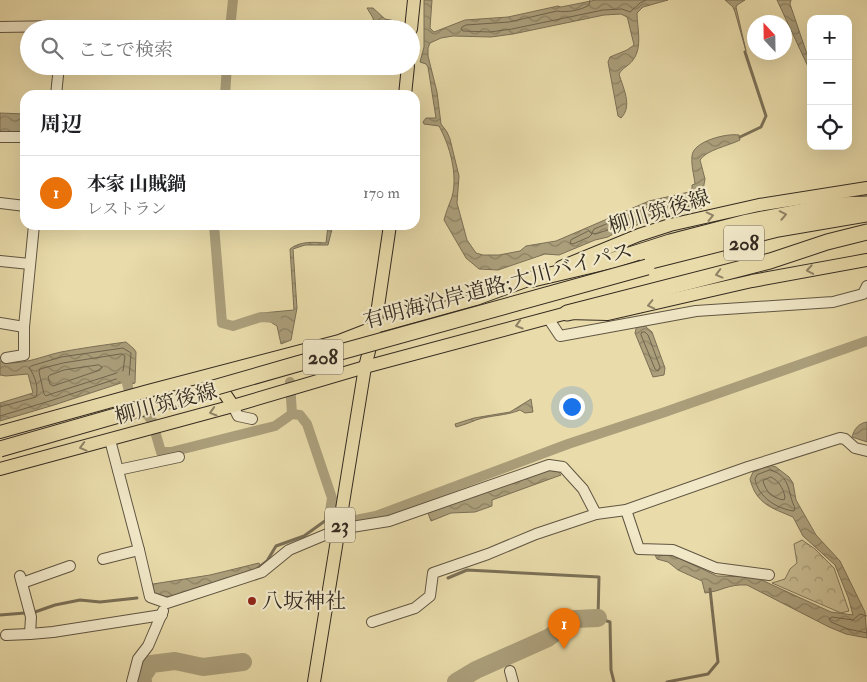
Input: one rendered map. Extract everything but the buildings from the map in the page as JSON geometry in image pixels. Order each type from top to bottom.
[{"type":"highway","points":[[533,279],[614,260],[670,242],[747,222],[838,215],[867,204]]},
{"type":"highway","name":"有明海沿岸道路;大川バイパス","points":[[0,444],[314,354],[778,229],[838,215],[867,214]]},
{"type":"highway","name":"有明海沿岸道路;大川バイパス","points":[[838,215],[867,219]]},
{"type":"highway","points":[[567,313],[770,261],[827,242],[867,232]]},
{"type":"highway","name":"有明海沿岸道路;大川バイパス","points":[[0,449],[647,264]]},
{"type":"main road","points":[[412,20],[414,0]]},
{"type":"main road","points":[[406,90],[407,75]]},
{"type":"main road","name":"柳川筑後線","points":[[0,432],[339,341],[375,327],[476,299],[533,279],[639,235],[670,225],[759,204],[867,188]]},
{"type":"main road","name":"23","points":[[314,682],[365,367],[375,327],[389,230]]},
{"type":"main road","name":"柳川筑後線","points":[[0,469],[167,425],[365,367],[567,313],[608,314],[752,281],[862,260]]},
{"type":"main road","name":"柳川筑後線","points":[[211,375],[233,406]]},
{"type":"main road","name":"柳川筑後線","points":[[99,405],[110,440]]},
{"type":"street","points":[[0,27],[20,27]]},
{"type":"street","points":[[57,90],[58,75]]},
{"type":"street","points":[[0,137],[20,137]]},
{"type":"street","points":[[0,204],[20,206]]},
{"type":"street","points":[[6,358],[24,355],[24,327],[33,230]]},
{"type":"street","points":[[0,261],[30,264]]},
{"type":"street","points":[[548,318],[560,336],[611,325],[696,311],[833,302],[863,294],[867,286]]},
{"type":"street","points":[[0,323],[24,327]]},
{"type":"street","points":[[233,406],[238,416],[252,419]]},
{"type":"street","points":[[372,622],[415,608],[430,596],[433,573],[488,554],[536,534],[596,514],[626,510],[748,467],[840,438],[845,439],[855,448],[867,450]]},
{"type":"street","points":[[110,440],[150,597],[167,603],[262,572],[289,550],[340,528],[389,521],[549,465],[563,467],[583,489],[596,514]]},
{"type":"street","points":[[118,470],[179,457]]},
{"type":"street","points":[[626,510],[639,549],[673,550],[716,568],[769,574]]},
{"type":"street","points":[[103,559],[139,550]]},
{"type":"street","points":[[30,634],[31,618],[21,579],[70,566]]},
{"type":"street","points":[[132,682],[138,659],[148,646],[167,603]]},
{"type":"street","points":[[6,634],[53,632],[162,615]]},
{"type":"street","points":[[510,671],[513,682]]},
{"type":"green space","points":[[802,540],[815,549],[834,568],[849,611],[841,613],[772,583],[785,579],[790,569],[797,563],[794,544]]},
{"type":"water","points":[[424,0],[432,0],[430,28],[434,32],[465,20],[508,17],[596,0],[668,0],[643,7],[637,13],[638,49],[630,64],[619,74],[627,102],[625,113],[621,118],[618,116],[608,62],[610,57],[634,45],[627,17],[621,14],[604,15],[513,34],[491,37],[453,36],[441,38],[430,43],[428,56],[437,92],[441,124],[450,139],[459,176],[457,203],[467,240],[476,253],[499,255],[520,251],[526,246],[556,241],[649,201],[689,192],[692,185],[695,184],[692,156],[698,146],[711,139],[727,135],[739,135],[740,140],[712,151],[700,160],[705,179],[701,201],[703,208],[662,217],[618,231],[608,237],[595,240],[559,255],[545,254],[498,270],[479,269],[466,258],[444,220],[454,188],[452,161],[447,142],[439,126],[424,124],[423,122],[426,118],[436,118],[428,67],[420,62],[424,47]]},
{"type":"water","points":[[725,0],[745,0],[736,7],[746,51],[733,7]]},
{"type":"water","points":[[777,0],[791,0],[790,4],[807,54],[807,64],[792,32],[792,15],[784,15]]},
{"type":"water","points":[[367,8],[373,8],[385,19],[390,20],[373,20]]},
{"type":"water","points":[[0,113],[20,114],[20,132],[0,132]]},
{"type":"water","points":[[328,230],[332,230],[328,245],[305,245],[293,249],[297,308],[291,340],[281,344],[277,326],[264,320],[262,313],[294,310],[290,249],[303,243],[326,243]]},
{"type":"water","points":[[645,324],[652,332],[665,368],[664,375],[653,377],[635,333],[637,325]]},
{"type":"water","points":[[126,342],[136,352],[135,383],[126,386],[124,382],[0,421],[0,403],[33,393],[28,374],[0,375],[0,361],[23,362],[61,352]]},
{"type":"water","points":[[531,399],[533,412],[525,413],[520,410],[481,418],[456,427],[455,424],[474,418],[510,412]]},
{"type":"water","points":[[867,422],[867,442],[852,437],[857,427]]},
{"type":"water","points":[[769,465],[776,467],[789,477],[793,483],[796,500],[816,535],[840,561],[865,612],[867,638],[846,634],[829,627],[747,585],[705,593],[702,581],[678,570],[668,562],[657,559],[655,555],[672,555],[717,576],[755,577],[831,612],[853,615],[835,565],[803,536],[793,517],[766,504],[756,494],[750,479],[753,472]]},
{"type":"water","points":[[547,469],[557,470],[561,475],[492,500],[492,506],[475,512],[451,513],[431,521],[428,513]]},
{"type":"water","points":[[259,563],[262,568],[174,596],[165,597],[154,593],[153,584],[210,575]]},
{"type":"waterway","points":[[231,20],[233,0]]},
{"type":"waterway","points":[[740,137],[761,127],[766,116],[745,52]]},
{"type":"waterway","points":[[225,90],[226,75]]},
{"type":"waterway","points":[[214,230],[222,323],[233,326],[261,317],[276,318]]},
{"type":"waterway","points":[[351,521],[376,516],[568,444],[867,341]]},
{"type":"waterway","points":[[121,376],[126,379],[134,411],[147,414],[152,421],[161,452],[171,452],[275,426],[292,414],[300,415],[307,424],[332,498],[329,518],[336,520]]},
{"type":"waterway","points":[[290,382],[292,414]]},
{"type":"waterway","points":[[258,568],[267,561],[276,546],[304,536],[329,518]]},
{"type":"waterway","points":[[448,578],[467,570],[599,577],[598,618],[610,622],[611,670],[614,682]]},
{"type":"waterway","points":[[667,682],[708,674],[718,662],[710,589]]},
{"type":"waterway","points":[[35,612],[55,605],[80,600],[100,602],[137,598]]},
{"type":"waterway","points":[[0,615],[25,613]]},
{"type":"waterway","points":[[456,682],[476,670],[548,638],[575,619],[598,618]]},
{"type":"waterway","points":[[143,682],[142,677],[151,664],[175,661],[203,667],[243,662]]},
{"type":"place","name":"八坂神社","points":[[252,601]]},
{"type":"place","name":"本家 山賊鍋","points":[[564,649]]}]
